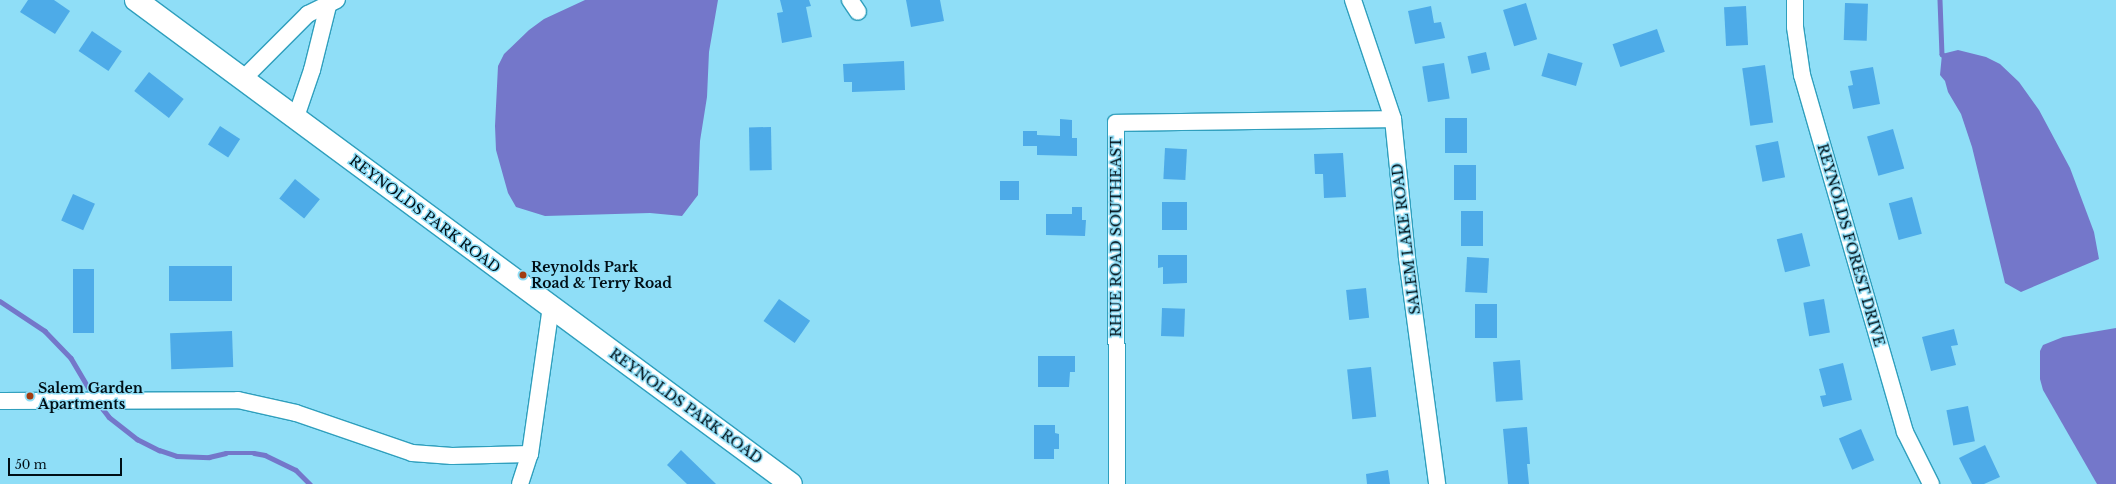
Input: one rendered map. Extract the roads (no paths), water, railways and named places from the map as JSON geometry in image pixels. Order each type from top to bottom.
[{"type":"main road","name":"REYNOLDS PARK ROAD","points":[[136,0],[792,484]]},
{"type":"street","name":"SALEM LAKE ROAD","points":[[1353,0],[1393,120],[1407,258],[1438,484]]},
{"type":"street","name":"REYNOLDS FOREST DRIVE","points":[[1795,0],[1795,27],[1802,75],[1905,432],[1931,484]]},
{"type":"street","points":[[243,79],[308,14],[333,3]]},
{"type":"street","points":[[296,117],[333,3]]},
{"type":"street","name":"RHUE ROAD SOUTHEAST","points":[[1117,484],[1116,123],[1393,120]]},
{"type":"street","points":[[520,484],[530,454],[551,307]]},
{"type":"street","points":[[0,401],[238,400],[296,413],[412,453],[452,456],[530,454]]},
{"type":"water","points":[[585,0],[718,0],[709,52],[707,97],[700,141],[698,195],[682,216],[650,213],[545,216],[516,207],[508,193],[496,150],[495,126],[498,66],[504,54],[529,30],[544,19]]},
{"type":"water","points":[[1958,50],[1986,57],[2000,64],[2019,82],[2039,110],[2070,168],[2094,232],[2099,259],[2021,292],[2005,283],[1972,147],[1961,114],[1948,92],[1945,81],[1940,75],[1942,54]]},
{"type":"water","points":[[2116,328],[2116,484],[2097,484],[2043,390],[2040,379],[2040,351],[2043,345],[2063,337]]},
{"type":"waterway","points":[[1940,0],[1942,54],[1946,58]]},
{"type":"waterway","points":[[0,301],[45,331],[71,358],[94,397]]},
{"type":"waterway","points":[[99,404],[109,417],[137,439],[159,450],[177,456],[209,457],[226,453],[254,453],[265,455],[296,470],[310,484]]},
{"type":"place","name":"Reynolds Park Road & Terry Road","points":[[523,275]]},
{"type":"place","name":"Salem Garden Apartments","points":[[30,396]]}]
